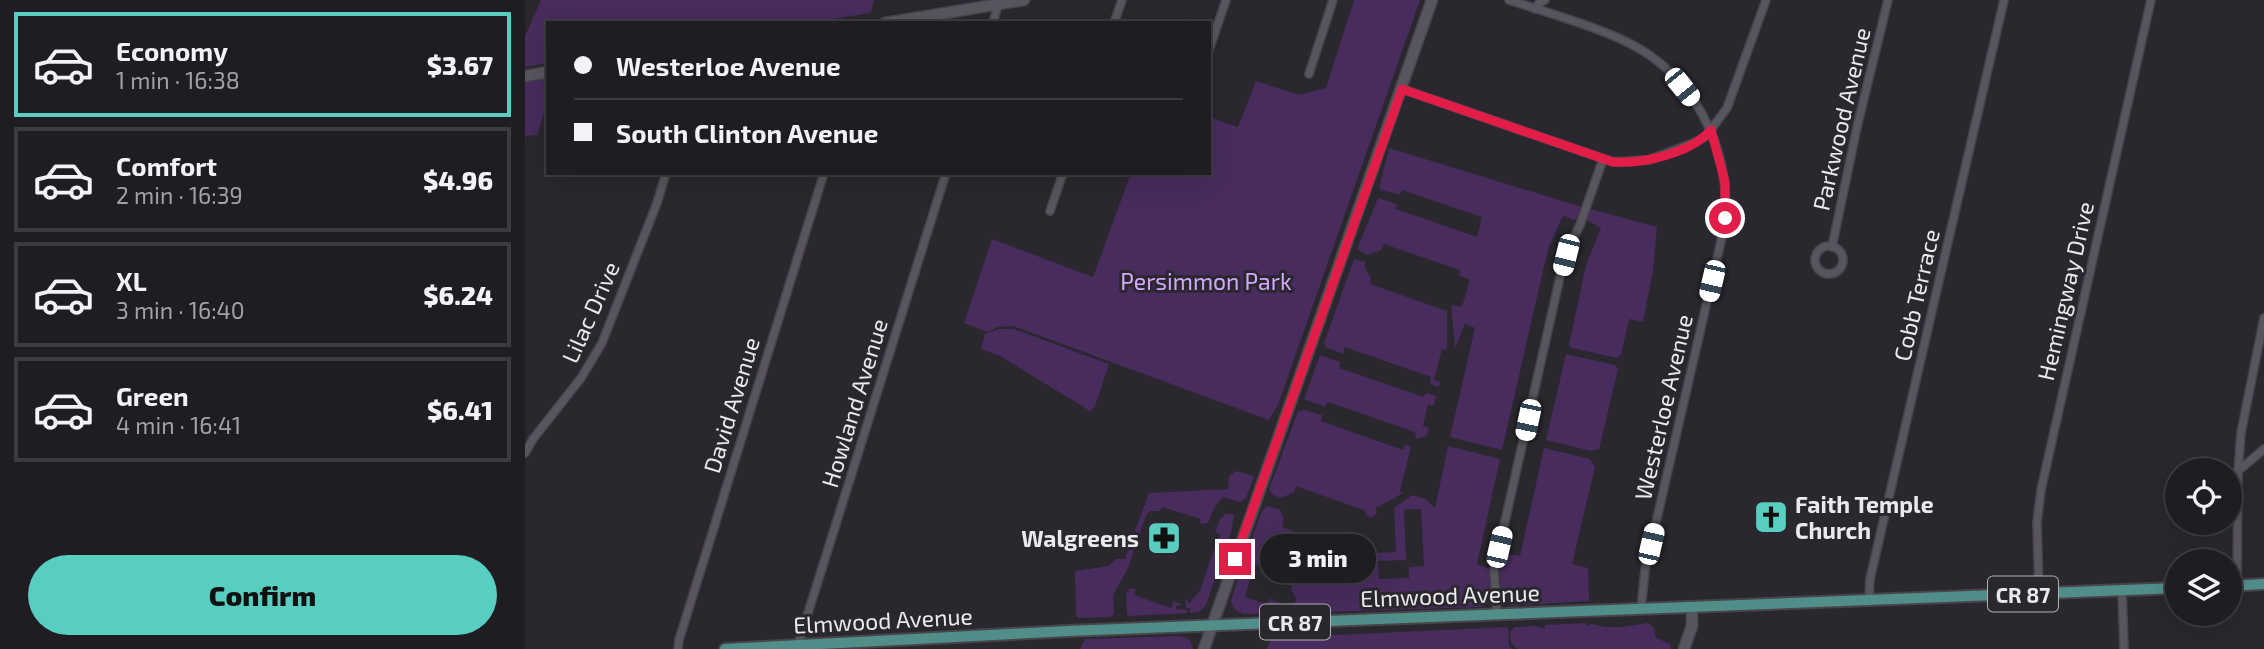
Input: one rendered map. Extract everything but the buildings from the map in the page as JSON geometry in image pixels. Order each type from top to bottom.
[{"type":"main road","points":[[2242,585],[2264,584]]},
{"type":"main road","name":"Elmwood Avenue","points":[[725,649],[798,645],[897,645],[1212,625],[2165,588]]},
{"type":"street","points":[[896,21],[1024,0]]},
{"type":"street","points":[[1115,21],[1122,0]]},
{"type":"street","points":[[1211,44],[1226,0]]},
{"type":"street","points":[[1309,74],[1333,0]]},
{"type":"street","points":[[1204,649],[1432,0]]},
{"type":"street","name":"Westerloe Avenue","points":[[1509,0],[1619,39],[1641,50],[1668,71],[1703,115],[1711,130],[1725,182],[1724,228],[1645,570],[1641,609]]},
{"type":"street","points":[[1535,9],[1545,0]]},
{"type":"street","points":[[1402,89],[1603,159],[1626,163],[1649,160],[1696,142],[1711,130],[1727,108],[1766,0]]},
{"type":"street","name":"Parkwood Avenue","points":[[1832,247],[1857,127],[1888,0]]},
{"type":"street","name":"Cobb Terrace","points":[[1869,599],[1870,579],[2004,0]]},
{"type":"street","name":"Hemingway Drive","points":[[2039,593],[2037,523],[2041,490],[2151,0]]},
{"type":"street","points":[[994,21],[999,2]]},
{"type":"street","points":[[525,76],[546,72]]},
{"type":"street","points":[[1497,614],[1494,570],[1551,317],[1566,255],[1580,225],[1603,159]]},
{"type":"street","name":"Lilac Drive","points":[[525,453],[581,378],[602,343],[665,175]]},
{"type":"street","name":"David Avenue","points":[[678,649],[823,175]]},
{"type":"street","name":"Howland Avenue","points":[[798,645],[945,175]]},
{"type":"street","points":[[1050,211],[1062,175]]},
{"type":"street","points":[[2239,458],[2244,409],[2264,318]]},
{"type":"street","points":[[2242,468],[2264,449]]},
{"type":"street","points":[[2122,590],[2124,649]]},
{"type":"street","points":[[1684,649],[1692,626],[1692,607]]},
{"type":"green space","points":[[541,0],[874,0],[871,13],[820,21],[546,21],[546,63],[525,67],[525,36]]},
{"type":"green space","name":"Persimmon Park","points":[[1354,0],[1420,0],[1278,405],[1269,420],[1013,326],[998,327],[988,332],[964,323],[992,239],[1093,277],[1130,175],[1211,175],[1211,118],[1238,127],[1256,81],[1299,95],[1326,88]]},
{"type":"green space","points":[[546,77],[546,107],[537,135],[526,136],[525,139],[525,81]]},
{"type":"green space","points":[[1389,148],[1582,207],[1578,219],[1573,220],[1563,215],[1548,249],[1502,450],[1450,437],[1475,328],[1465,324],[1455,348],[1451,305],[1462,307],[1470,279],[1459,276],[1460,270],[1384,244],[1381,250],[1368,255],[1357,249],[1378,198],[1397,204],[1396,209],[1477,237],[1482,217],[1402,190],[1400,195],[1379,188]]},
{"type":"green space","points":[[1590,209],[1657,227],[1653,271],[1643,322],[1629,319],[1621,355],[1617,358],[1572,348],[1569,345],[1586,265],[1601,228],[1587,220]]},
{"type":"green space","points":[[1354,259],[1366,262],[1364,266],[1371,278],[1370,284],[1447,311],[1447,350],[1442,349],[1434,379],[1440,382],[1439,387],[1430,384],[1431,377],[1345,347],[1343,354],[1325,347],[1324,343]]},
{"type":"green space","points":[[999,329],[1014,329],[1109,364],[1095,406],[1090,411],[1000,356],[981,349],[985,334]]},
{"type":"green space","points":[[1566,354],[1615,365],[1618,369],[1599,449],[1591,451],[1546,440]]},
{"type":"green space","points":[[1320,355],[1340,362],[1339,368],[1424,397],[1426,393],[1436,396],[1434,406],[1428,404],[1423,426],[1429,428],[1427,436],[1416,439],[1415,432],[1328,402],[1325,407],[1304,399]]},
{"type":"green space","points":[[1305,410],[1322,415],[1321,421],[1403,450],[1405,445],[1411,447],[1400,491],[1403,493],[1376,508],[1377,513],[1371,518],[1366,515],[1366,511],[1296,486],[1294,492],[1281,498],[1273,495],[1269,489],[1298,411]]},
{"type":"green space","points":[[1448,446],[1500,459],[1477,564],[1490,569],[1489,603],[1482,607],[1294,613],[1293,604],[1297,600],[1291,589],[1294,576],[1257,565],[1245,557],[1262,511],[1267,506],[1279,509],[1284,519],[1282,527],[1358,554],[1396,552],[1394,508],[1412,495],[1426,499],[1435,508]],"holes":[[[1421,509],[1424,566],[1409,567],[1409,578],[1379,579],[1378,561],[1406,560],[1404,510]]]},
{"type":"green space","points":[[1544,448],[1590,459],[1595,467],[1572,564],[1588,568],[1589,601],[1509,606],[1501,596],[1499,559],[1507,554],[1520,556]]},
{"type":"green space","points":[[1236,471],[1254,476],[1246,498],[1240,502],[1223,497],[1215,506],[1208,523],[1200,524],[1201,519],[1162,507],[1160,511],[1150,511],[1146,515],[1128,568],[1113,595],[1114,614],[1110,617],[1078,618],[1075,571],[1109,566],[1116,559],[1125,559],[1149,493],[1228,489],[1229,476]]},
{"type":"green space","points":[[1226,514],[1234,514],[1232,529],[1206,605],[1199,612],[1190,613],[1185,600],[1187,599],[1189,604],[1200,590],[1220,534],[1215,532],[1220,519]]},
{"type":"green space","points":[[1245,570],[1251,577],[1245,597],[1266,604],[1270,599],[1282,604],[1280,613],[1243,614],[1234,609],[1231,601],[1240,571]]},
{"type":"green space","points":[[1129,589],[1136,589],[1134,595],[1171,608],[1174,601],[1183,605],[1176,606],[1176,609],[1187,610],[1187,613],[1129,616],[1126,593]]},
{"type":"green space","points":[[1586,623],[1587,626],[1592,624],[1622,627],[1648,623],[1654,628],[1656,638],[1670,644],[1671,649],[1517,649],[1511,642],[1510,632],[1514,627],[1536,626],[1545,629],[1545,625]]},
{"type":"green space","points":[[1508,627],[1509,647],[1513,649],[1267,649],[1271,638]]},
{"type":"green space","points":[[1181,636],[1190,640],[1193,649],[1080,649],[1085,639]]},
{"type":"place","name":"Faith Temple Church","points":[[1771,517]]},
{"type":"place","name":"Walgreens","points":[[1164,538]]},
{"type":"route","points":[[1235,559],[1402,89],[1613,162],[1640,162],[1663,156],[1696,142],[1711,130],[1723,167],[1725,218]]}]
